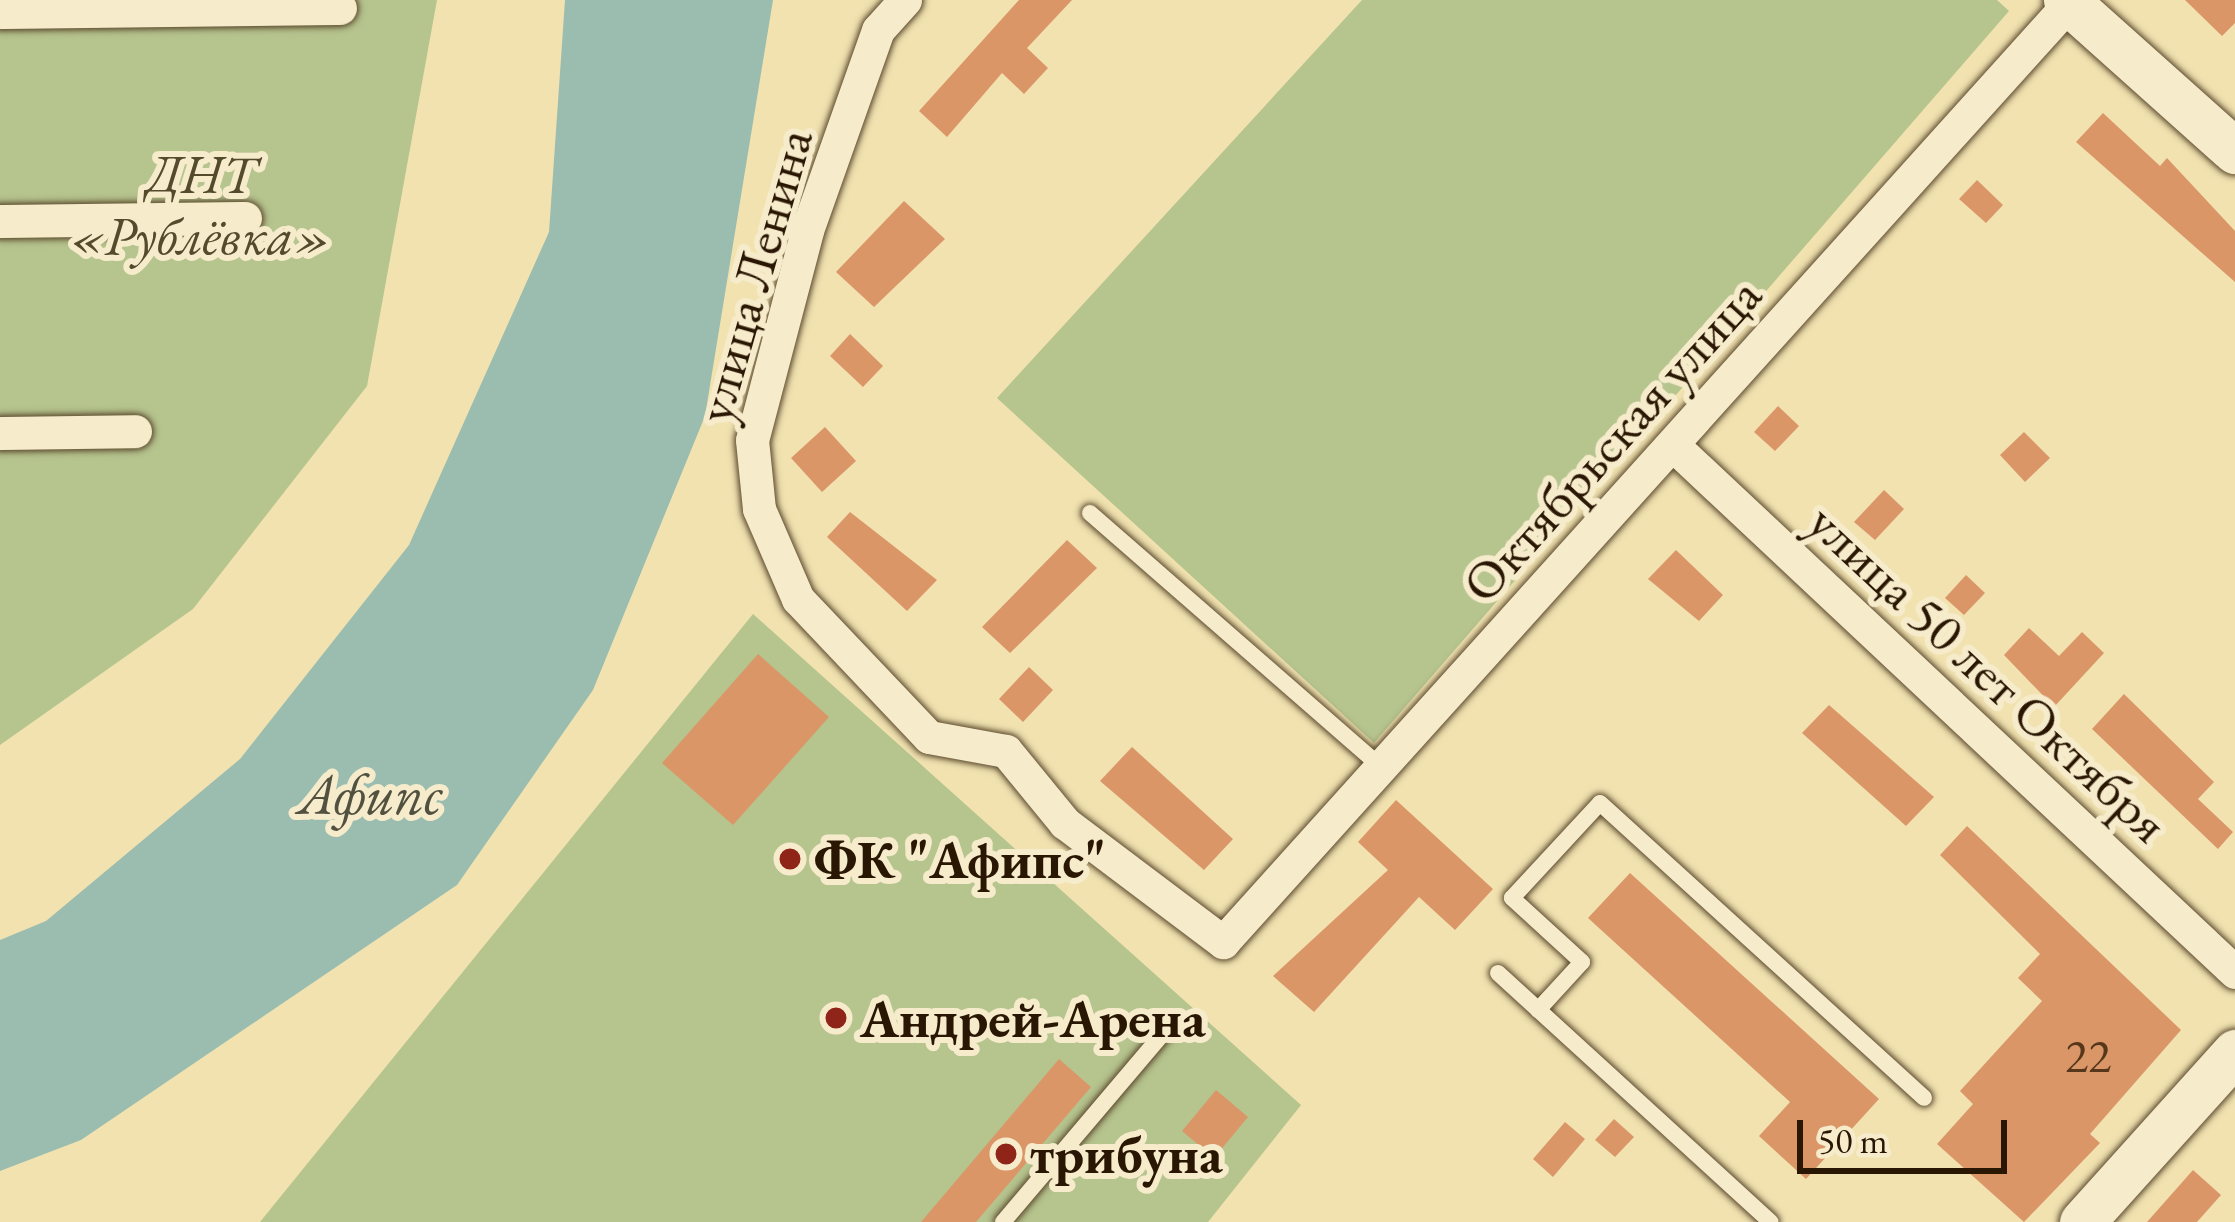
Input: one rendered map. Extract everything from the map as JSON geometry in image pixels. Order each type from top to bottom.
[{"type":"street","name":"улица Ленина","points":[[905,0],[878,30],[807,231],[752,440],[759,509],[798,599],[929,737],[1006,751],[1065,823],[1223,942]]},
{"type":"street","name":"Октябрьская улица","points":[[1223,942],[1383,770],[2069,1]]},
{"type":"street","points":[[2069,1],[2235,151]]},
{"type":"street","points":[[0,12],[340,8]]},
{"type":"street","points":[[0,221],[245,218]]},
{"type":"street","points":[[0,434],[135,431]]},
{"type":"street","name":"улица 50 лет Октября","points":[[1674,446],[2235,972]]},
{"type":"street","points":[[2081,1222],[2235,1052]]},
{"type":"lane","points":[[1090,513],[1383,770]]},
{"type":"lane","points":[[1538,1010],[1582,962],[1512,898],[1600,802],[1924,1098]]},
{"type":"lane","points":[[1498,973],[1771,1222]]},
{"type":"lane","points":[[1003,1222],[1165,1031]]},
{"type":"green space","name":"ДНТ «Рублёвка»","points":[[0,0],[437,0],[367,386],[193,609],[0,745]]},
{"type":"green space","points":[[1362,0],[1997,0],[2009,11],[1374,743],[997,398]]},
{"type":"green space","name":"ФК \"Афипс\"","points":[[753,614],[1301,1105],[1208,1222],[260,1222]]},
{"type":"water","name":"Афипс","points":[[565,0],[773,0],[705,416],[593,690],[457,885],[81,1140],[0,1171],[0,940],[46,921],[240,759],[409,545],[549,232]]},
{"type":"building","points":[[1019,0],[1072,0],[1027,48],[1048,68],[1024,94],[1002,73],[947,137],[919,111]]},
{"type":"building","points":[[2185,0],[2235,0],[2235,23],[2222,36]]},
{"type":"building","points":[[2103,113],[2160,166],[2167,158],[2235,231],[2235,282],[2076,142]]},
{"type":"building","points":[[1977,180],[2003,205],[1986,223],[1959,199]]},
{"type":"building","points":[[904,201],[945,239],[874,307],[836,272]]},
{"type":"building","points":[[850,334],[883,366],[863,387],[830,356]]},
{"type":"building","points":[[1778,406],[1799,426],[1775,451],[1754,432]]},
{"type":"building","points":[[825,427],[856,461],[822,492],[791,458]]},
{"type":"building","points":[[2024,432],[2050,458],[2025,482],[2000,455]]},
{"type":"building","points":[[1884,490],[1904,509],[1875,540],[1854,522]]},
{"type":"building","points":[[850,512],[937,580],[907,611],[827,537]]},
{"type":"building","points":[[1067,540],[1097,568],[1010,653],[982,627]]},
{"type":"building","points":[[1676,550],[1723,595],[1699,621],[1648,579]]},
{"type":"building","points":[[1966,575],[1985,593],[1964,615],[1945,598]]},
{"type":"building","points":[[2029,628],[2059,656],[2082,632],[2104,653],[2054,707],[2004,655]]},
{"type":"building","points":[[758,654],[829,717],[733,825],[662,763]]},
{"type":"building","points":[[1029,667],[1053,690],[1023,722],[999,699]]},
{"type":"building","points":[[2124,694],[2214,782],[2198,799],[2233,832],[2218,849],[2092,729]]},
{"type":"building","points":[[1829,705],[1934,797],[1906,826],[1802,733]]},
{"type":"building","points":[[1132,747],[1233,839],[1204,870],[1100,781]]},
{"type":"building","points":[[1396,800],[1493,889],[1455,930],[1419,897],[1314,1012],[1273,976],[1388,870],[1358,842]]},
{"type":"building","points":[[1967,826],[2181,1030],[2090,1134],[2100,1143],[2024,1222],[1937,1144],[1973,1104],[1960,1091],[2042,1001],[2018,978],[2040,954],[1940,855]]},
{"type":"building","points":[[1630,873],[1879,1099],[1806,1179],[1759,1136],[1790,1102],[1588,918]]},
{"type":"building","name":"трибуна","points":[[1059,1059],[1091,1087],[976,1222],[921,1222]]},
{"type":"building","points":[[1216,1090],[1248,1117],[1214,1158],[1182,1131]]},
{"type":"building","points":[[1614,1119],[1634,1137],[1615,1157],[1595,1140]]},
{"type":"building","points":[[1565,1122],[1585,1139],[1553,1177],[1533,1159]]},
{"type":"building","points":[[2193,1170],[2221,1195],[2197,1222],[2147,1222]]},
{"type":"place","name":"ФК \"Афипс\"","points":[[790,859]]},
{"type":"place","name":"Андрей-Арена","points":[[836,1018]]},
{"type":"place","name":"трибуна","points":[[1006,1154]]}]
